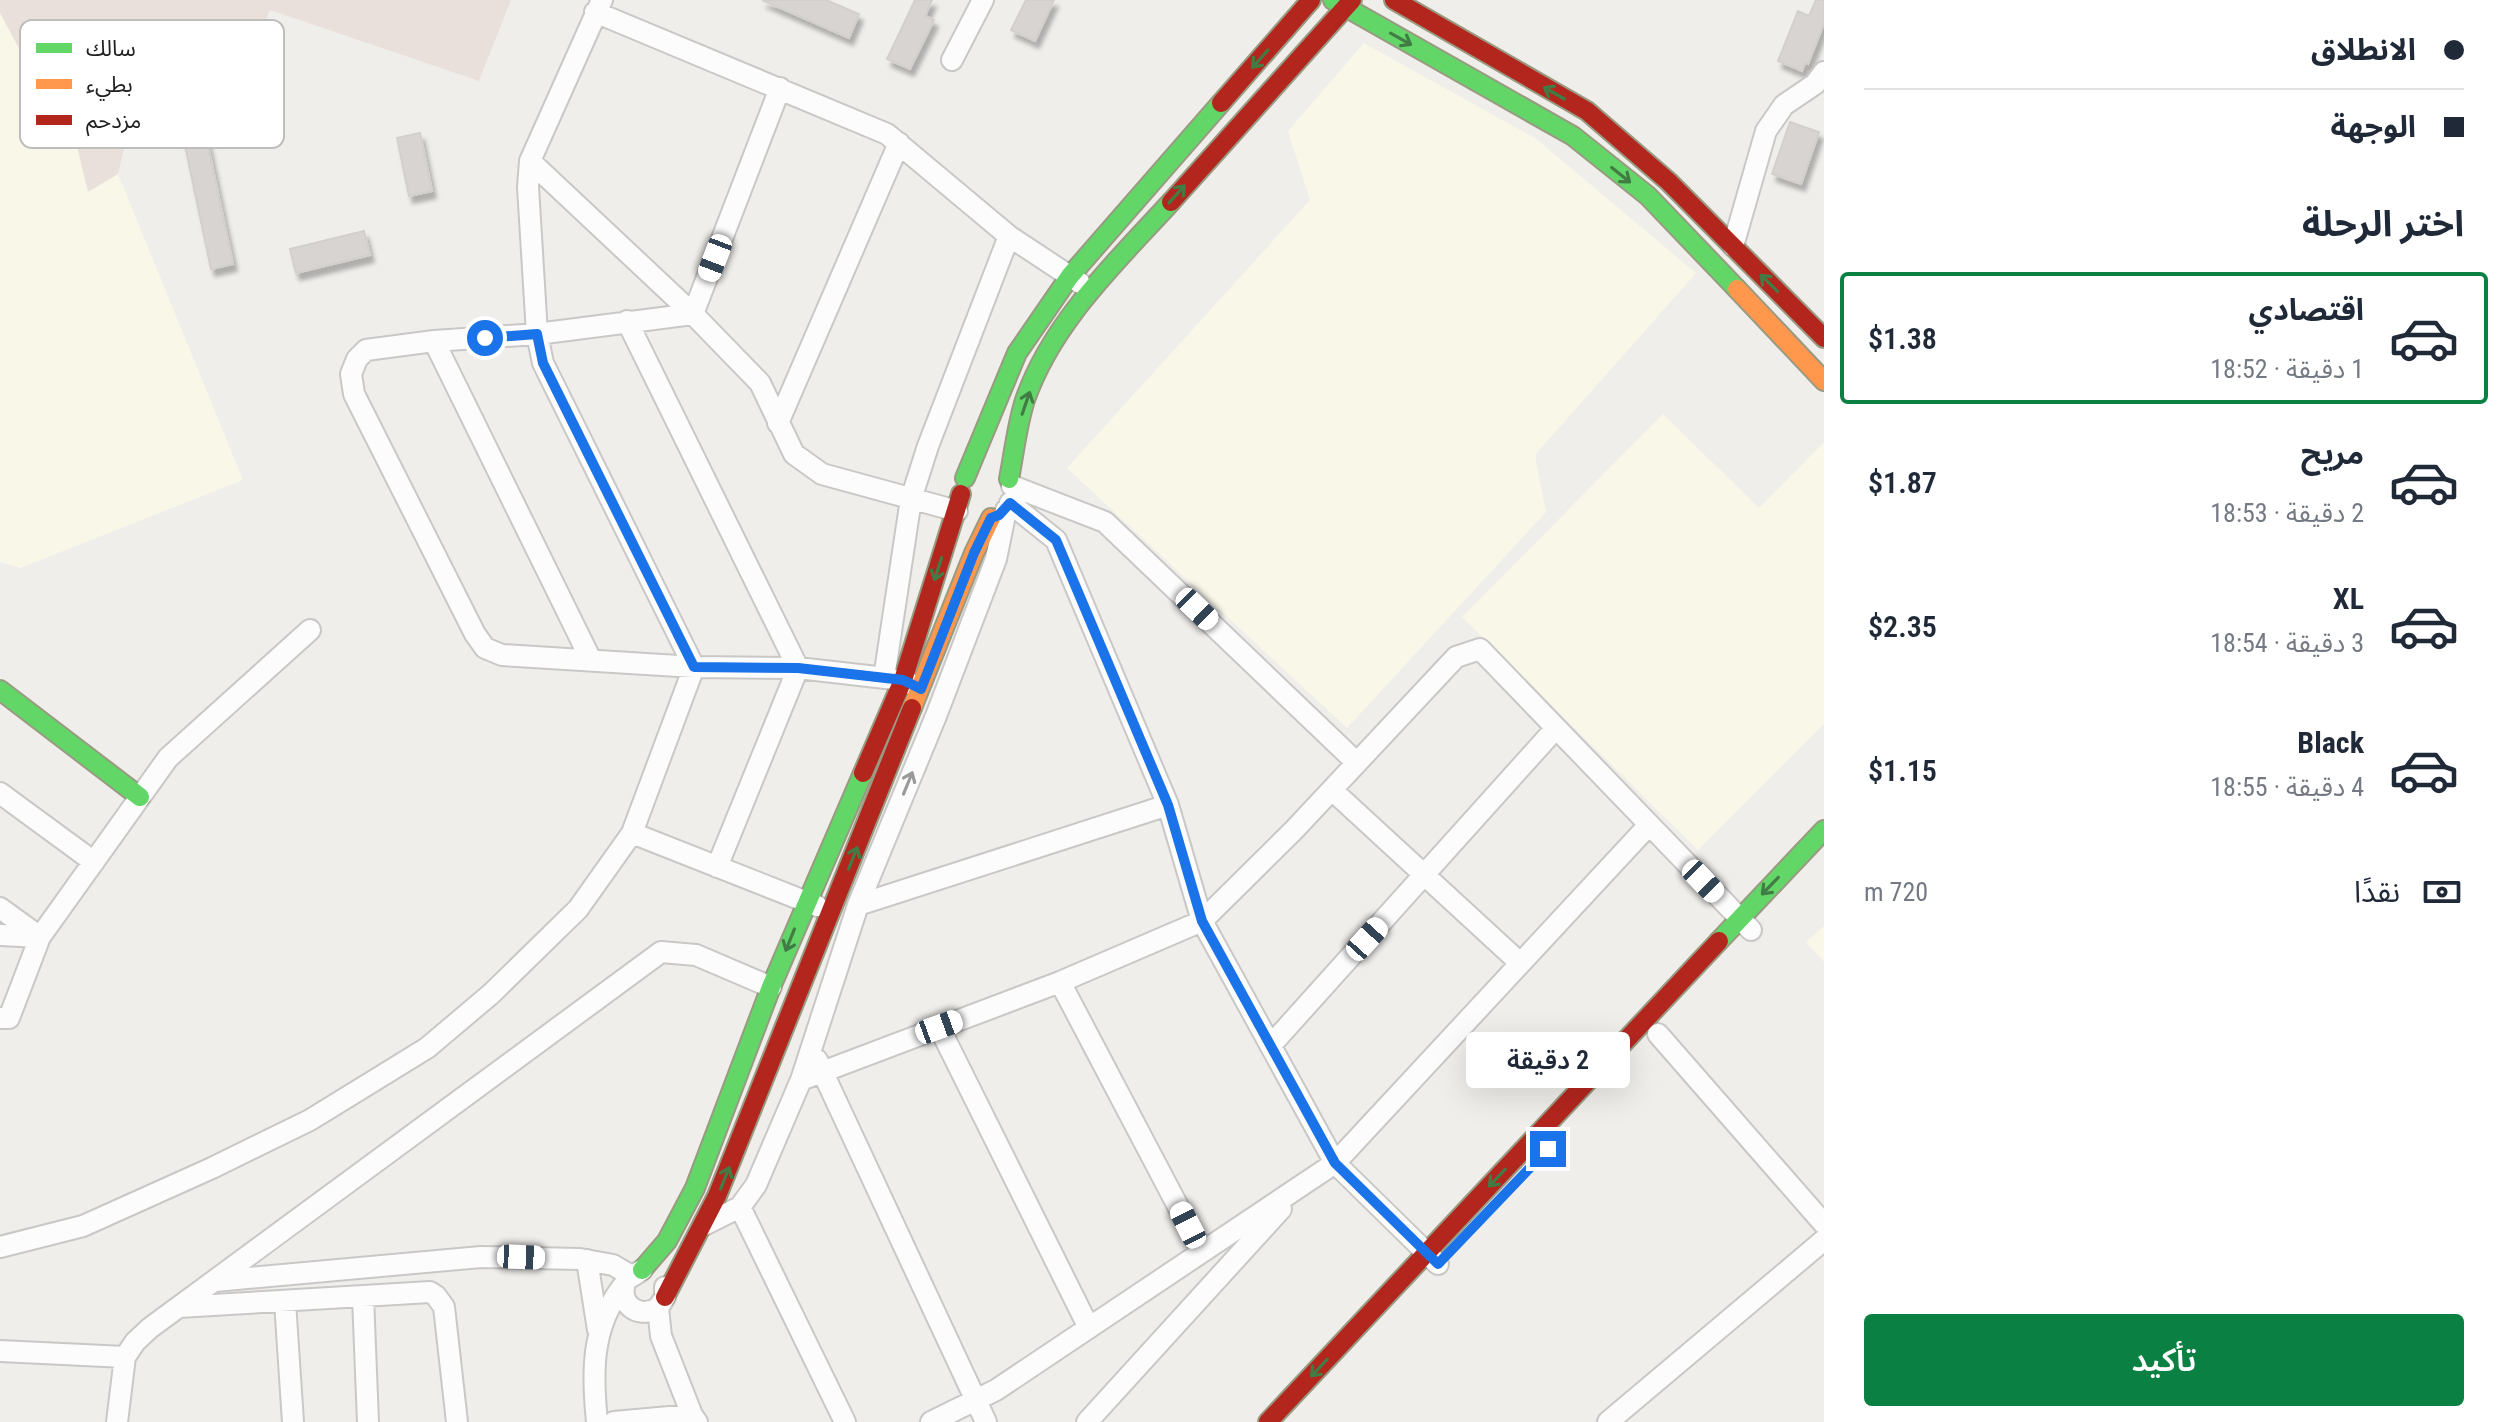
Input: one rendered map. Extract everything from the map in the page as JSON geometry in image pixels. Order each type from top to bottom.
[{"type":"street","points":[[952,60],[983,0]]},
{"type":"street","points":[[651,1308],[704,1225],[832,911],[961,495],[1017,353],[1070,276],[1311,0]]},
{"type":"street","points":[[1394,0],[1587,111],[1669,182],[1824,338]]},
{"type":"street","points":[[597,1422],[593,1365],[607,1310],[632,1277],[667,1241],[686,1208],[771,987],[902,682],[974,553],[1001,490],[1022,414],[1044,358],[1090,291],[1343,3],[1573,136],[1648,196],[1824,381]]},
{"type":"street","points":[[0,1247],[83,1226],[212,1168],[310,1120],[427,1048],[491,994],[578,909],[632,833],[694,667],[543,363],[537,334],[528,187],[530,161],[598,6],[887,134],[1009,236],[1090,291]]},
{"type":"street","points":[[1733,246],[1766,131],[1784,105],[1815,84],[1824,72]]},
{"type":"street","points":[[693,314],[780,88]]},
{"type":"street","points":[[778,423],[899,143]]},
{"type":"street","points":[[530,161],[693,314],[760,383],[794,454],[822,474],[911,499],[961,495]]},
{"type":"street","points":[[902,682],[911,499],[928,446],[1009,236]]},
{"type":"street","points":[[693,314],[537,334],[434,341],[366,350],[357,359],[351,374],[354,394],[475,634],[485,648],[502,655],[694,667],[798,668],[902,682]]},
{"type":"street","points":[[627,321],[798,668],[717,867]]},
{"type":"street","points":[[434,341],[591,660]]},
{"type":"street","points":[[961,495],[979,468],[1056,540],[1168,805],[1202,921],[1335,1163],[1432,1258]]},
{"type":"street","points":[[961,495],[967,510],[982,518],[1001,490]]},
{"type":"street","points":[[1001,490],[1105,522],[1357,763]]},
{"type":"street","points":[[704,1225],[740,1207],[756,1185],[801,1080],[858,905],[936,716],[996,559],[1001,490]]},
{"type":"street","points":[[0,1018],[9,1018],[40,937],[168,758],[310,630]]},
{"type":"street","points":[[801,1080],[1060,982],[1202,921],[1332,790],[1456,657],[1480,649],[1745,924]]},
{"type":"street","points":[[0,690],[140,797]]},
{"type":"street","points":[[1271,1045],[1556,728]]},
{"type":"street","points":[[1332,790],[1520,963]]},
{"type":"street","points":[[0,793],[94,862]]},
{"type":"street","points":[[858,905],[1168,805]]},
{"type":"street","points":[[931,1422],[996,1390],[1335,1163],[1649,825]]},
{"type":"street","points":[[1289,1422],[1432,1258],[1745,924],[1824,830]]},
{"type":"street","points":[[632,833],[832,911]]},
{"type":"street","points":[[1689,1000],[1745,924],[1824,852]]},
{"type":"street","points":[[0,908],[40,937]]},
{"type":"street","points":[[0,935],[40,937]]},
{"type":"street","points":[[117,1422],[125,1357],[150,1328],[661,952],[696,955],[771,987]]},
{"type":"street","points":[[1060,982],[1202,1252]]},
{"type":"street","points":[[939,1027],[1089,1328]]},
{"type":"street","points":[[1658,1034],[1824,1224]]},
{"type":"street","points":[[812,1045],[821,1072],[986,1422]]},
{"type":"street","points":[[1268,1422],[1592,1103]]},
{"type":"street","points":[[1087,1422],[1303,1185]]},
{"type":"street","points":[[740,1207],[845,1422]]},
{"type":"street","points":[[1608,1422],[1824,1240]]},
{"type":"street","points":[[215,1281],[481,1257],[587,1260],[613,1265],[632,1277]]},
{"type":"street","points":[[587,1260],[599,1338]]},
{"type":"street","points":[[599,1338],[651,1308],[666,1290],[661,1277],[649,1270],[632,1277],[624,1299],[633,1310],[651,1308]]},
{"type":"street","points":[[179,1307],[430,1292],[441,1301],[445,1314],[457,1422]]},
{"type":"street","points":[[363,1297],[368,1422]]},
{"type":"street","points":[[285,1302],[293,1422]]},
{"type":"street","points":[[614,1422],[695,1418],[651,1308]]},
{"type":"street","points":[[0,1351],[125,1357]]},
{"type":"shaded area","points":[[0,0],[511,0],[479,81],[270,10],[265,20],[20,20],[20,50],[0,13]]},
{"type":"shaded area","points":[[0,13],[20,50],[20,148],[77,148],[88,191],[118,174],[243,480],[20,568],[0,562]]},
{"type":"shaded area","points":[[1364,43],[1535,138],[1696,273],[1535,455],[1546,512],[1347,728],[1067,468],[1310,200],[1288,131]]},
{"type":"shaded area","points":[[77,148],[124,148],[118,174],[88,192]]},
{"type":"shaded area","points":[[1663,414],[1759,508],[1824,442],[1824,724],[1698,850],[1462,617]]},
{"type":"shaded area","points":[[1824,926],[1824,962],[1806,942]]},
{"type":"building","points":[[762,0],[826,0],[859,14],[849,38]]},
{"type":"building","points":[[915,0],[932,0],[925,16],[934,20],[910,69],[887,59]]},
{"type":"building","points":[[1026,0],[1054,0],[1035,41],[1011,30]]},
{"type":"building","points":[[1816,0],[1824,0],[1824,23],[1808,64],[1805,63],[1802,71],[1778,61],[1798,11],[1809,16]]},
{"type":"building","points":[[1790,122],[1819,132],[1801,184],[1772,174]]},
{"type":"building","points":[[420,133],[432,191],[409,196],[397,138]]},
{"type":"building","points":[[186,148],[208,148],[233,264],[211,269]]},
{"type":"building","points":[[364,231],[370,255],[296,273],[290,249]]},
{"type":"traffic: fast","points":[[1333,0],[1573,136],[1648,196],[1737,289]]},
{"type":"traffic: fast","points":[[965,478],[1017,353],[1070,276],[1221,103]]},
{"type":"traffic: fast","points":[[1009,479],[1025,400],[1052,344],[1108,270],[1171,202]]},
{"type":"traffic: fast","points":[[0,690],[140,797]]},
{"type":"traffic: fast","points":[[642,1270],[667,1241],[695,1188],[771,987],[863,773]]},
{"type":"traffic: fast","points":[[1719,941],[1824,830]]},
{"type":"traffic: slow","points":[[1737,289],[1824,381]]},
{"type":"traffic: slow","points":[[912,708],[991,518]]},
{"type":"traffic: jam","points":[[1221,103],[1311,0]]},
{"type":"traffic: jam","points":[[1171,202],[1352,0]]},
{"type":"traffic: jam","points":[[1394,0],[1587,111],[1669,182],[1824,338]]},
{"type":"traffic: jam","points":[[863,773],[903,680],[961,494]]},
{"type":"traffic: jam","points":[[665,1297],[717,1196],[912,708]]},
{"type":"traffic: jam","points":[[1268,1422],[1719,941]]},
{"type":"route","points":[[485,338],[537,334],[543,363],[694,667],[798,668],[903,680],[921,689],[974,553],[991,518],[1006,510],[1010,503],[1056,540],[1168,805],[1202,921],[1335,1163],[1438,1264],[1548,1149]]}]
